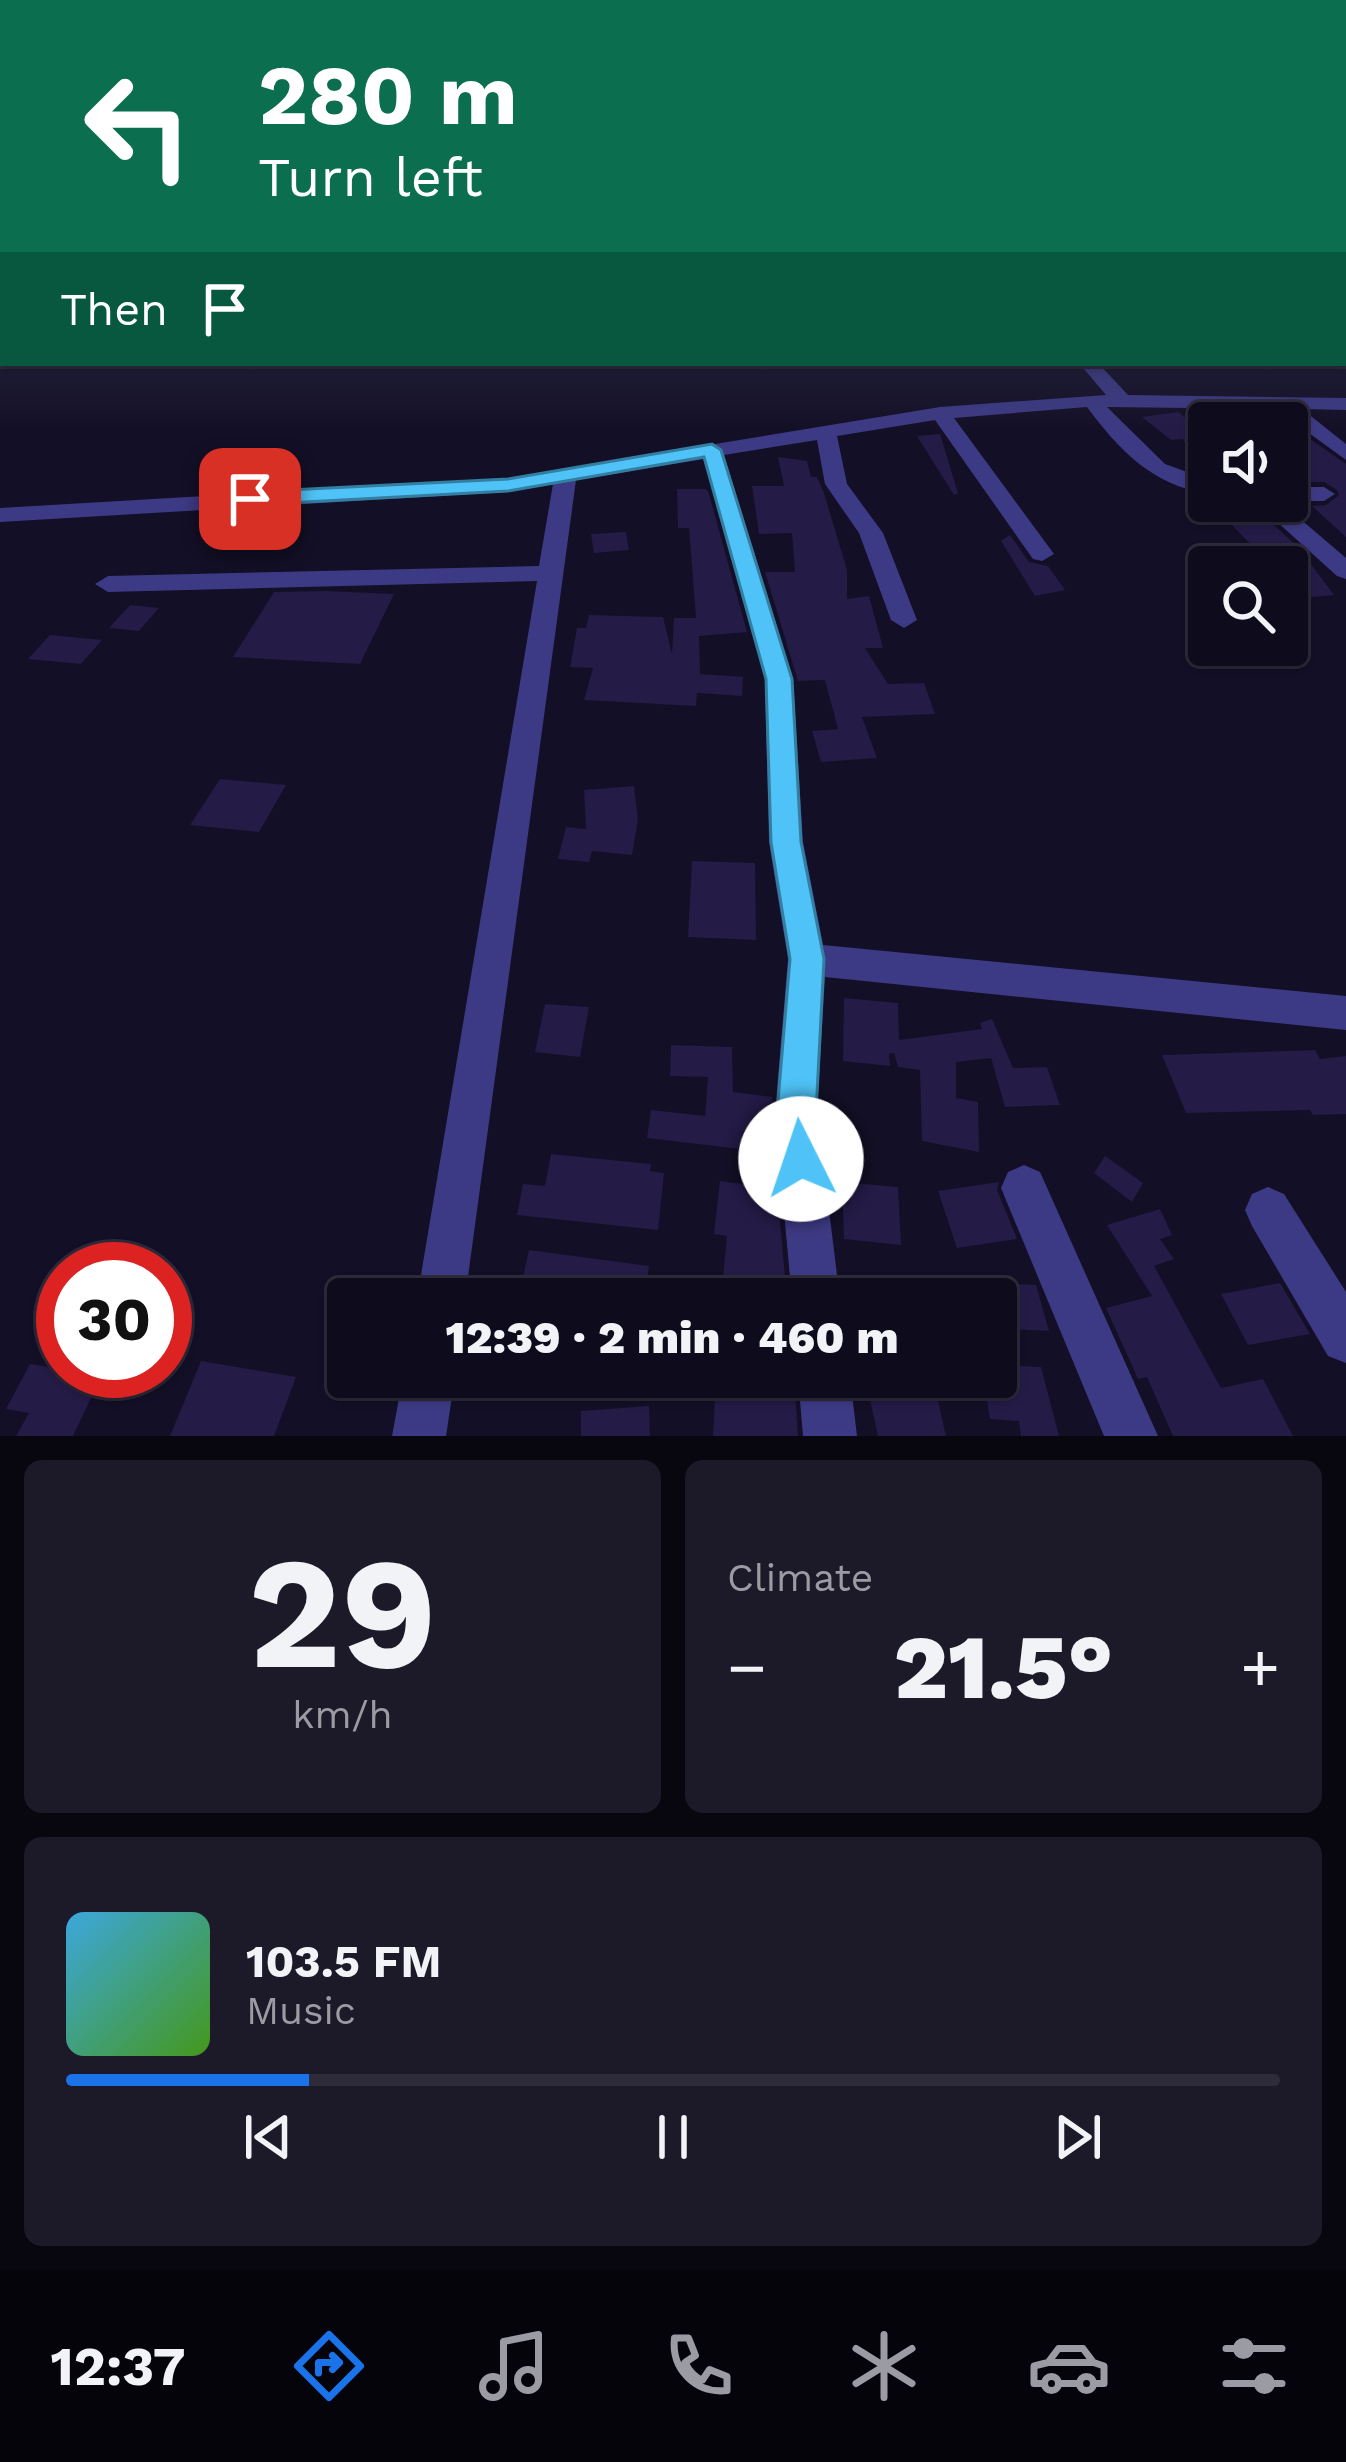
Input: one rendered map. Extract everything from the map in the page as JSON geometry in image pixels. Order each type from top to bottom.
[{"type":"street","points":[[1091,366],[1121,401]]},
{"type":"street","points":[[1092,401],[1118,434],[1166,477],[1188,483]]},
{"type":"street","points":[[0,515],[448,490],[565,478],[940,413],[1092,401],[1201,402]]},
{"type":"street","points":[[1308,403],[1346,404]]},
{"type":"street","points":[[940,413],[1042,554]]},
{"type":"street","points":[[1308,424],[1346,454]]},
{"type":"street","points":[[826,431],[836,484],[871,533],[904,620]]},
{"type":"street","points":[[712,450],[779,679],[786,842],[807,959],[796,1113],[814,1278]]},
{"type":"street","points":[[444,1278],[565,478]]},
{"type":"street","points":[[1308,494],[1324,494]]},
{"type":"street","points":[[1289,522],[1346,571]]},
{"type":"street","points":[[108,584],[549,573]]},
{"type":"street","points":[[807,959],[1346,1013]]},
{"type":"street","points":[[1024,1188],[1131,1436]]},
{"type":"street","points":[[1268,1210],[1346,1338]]},
{"type":"street","points":[[419,1436],[425,1398]]},
{"type":"street","points":[[826,1398],[830,1436]]},
{"type":"building","points":[[1178,412],[1188,420],[1188,448],[1183,439],[1171,440],[1142,417]]},
{"type":"building","points":[[940,434],[958,493],[954,495],[917,436]]},
{"type":"building","points":[[1308,438],[1346,464],[1346,537],[1312,506],[1326,505],[1339,495],[1324,482],[1308,482]]},
{"type":"building","points":[[778,457],[807,461],[811,477],[817,477],[847,570],[847,599],[869,596],[883,648],[865,648],[888,684],[924,683],[935,714],[862,717],[877,758],[821,762],[812,731],[838,729],[825,680],[798,681],[765,572],[795,572],[792,533],[759,534],[752,486],[784,486]]},
{"type":"building","points":[[677,489],[706,489],[709,494],[747,632],[699,636],[700,674],[743,677],[742,696],[697,693],[696,706],[584,700],[593,668],[570,667],[577,628],[586,628],[589,615],[663,617],[672,654],[674,618],[696,618],[689,528],[678,528]]},
{"type":"building","points":[[1229,522],[1271,522],[1297,546],[1252,546]]},
{"type":"building","points":[[626,532],[629,550],[594,553],[591,534]]},
{"type":"building","points":[[1010,535],[1029,562],[1048,566],[1065,590],[1035,596],[1001,541]]},
{"type":"building","points":[[1308,560],[1334,595],[1308,597]]},
{"type":"building","points":[[274,592],[394,594],[360,664],[233,657]]},
{"type":"building","points":[[130,605],[159,608],[139,631],[109,628]]},
{"type":"building","points":[[50,635],[102,640],[81,664],[28,659]]},
{"type":"building","points":[[220,779],[286,785],[259,832],[190,825]]},
{"type":"building","points":[[634,786],[638,820],[632,855],[592,851],[589,862],[558,859],[566,827],[586,829],[584,790]]},
{"type":"building","points":[[692,861],[755,863],[756,940],[688,937]]},
{"type":"building","points":[[844,998],[898,1003],[899,1040],[982,1029],[980,1023],[992,1019],[1013,1068],[1047,1067],[1060,1105],[1005,1107],[991,1058],[956,1062],[956,1098],[978,1102],[979,1152],[922,1141],[920,1070],[898,1067],[894,1053],[889,1054],[890,1066],[843,1061]]},
{"type":"building","points":[[545,1004],[589,1007],[580,1057],[535,1052]]},
{"type":"building","points":[[671,1045],[732,1047],[733,1092],[772,1097],[774,1153],[647,1138],[651,1110],[705,1116],[708,1077],[670,1076]]},
{"type":"building","points":[[1315,1050],[1320,1059],[1346,1056],[1346,1114],[1313,1115],[1310,1110],[1186,1113],[1162,1055]]},
{"type":"building","points":[[551,1154],[651,1164],[650,1171],[664,1173],[658,1230],[517,1215],[523,1184],[545,1186]]},
{"type":"building","points":[[1105,1156],[1143,1183],[1132,1202],[1094,1173]]},
{"type":"building","points":[[720,1181],[777,1189],[785,1278],[723,1278],[727,1236],[714,1234]]},
{"type":"building","points":[[842,1182],[898,1187],[901,1245],[844,1239]]},
{"type":"building","points":[[999,1182],[997,1190],[1017,1239],[957,1248],[938,1191]]},
{"type":"building","points":[[1160,1209],[1172,1235],[1160,1239],[1174,1259],[1154,1266],[1221,1388],[1263,1379],[1293,1436],[1173,1436],[1147,1377],[1138,1379],[1106,1308],[1152,1296],[1107,1225]]},
{"type":"building","points":[[529,1250],[649,1266],[648,1278],[523,1278]]},
{"type":"building","points":[[1280,1283],[1310,1334],[1248,1345],[1221,1294]]},
{"type":"building","points":[[1017,1284],[1036,1285],[1049,1331],[1017,1329]]},
{"type":"building","points":[[201,1361],[296,1377],[274,1436],[170,1436],[186,1398],[192,1398]]},
{"type":"building","points":[[30,1364],[36,1365],[36,1398],[91,1398],[73,1436],[16,1436],[29,1413],[6,1409]]},
{"type":"building","points":[[1017,1366],[1041,1367],[1059,1436],[1021,1436],[1019,1421],[990,1419],[986,1398],[1017,1398]]},
{"type":"building","points":[[715,1398],[795,1398],[798,1436],[713,1436]]},
{"type":"building","points":[[870,1398],[937,1398],[946,1436],[878,1436]]},
{"type":"building","points":[[649,1406],[650,1436],[581,1436],[581,1411]]},
{"type":"route","points":[[250,499],[508,485],[712,450],[779,679],[786,842],[807,959],[796,1113],[801,1159]]}]
